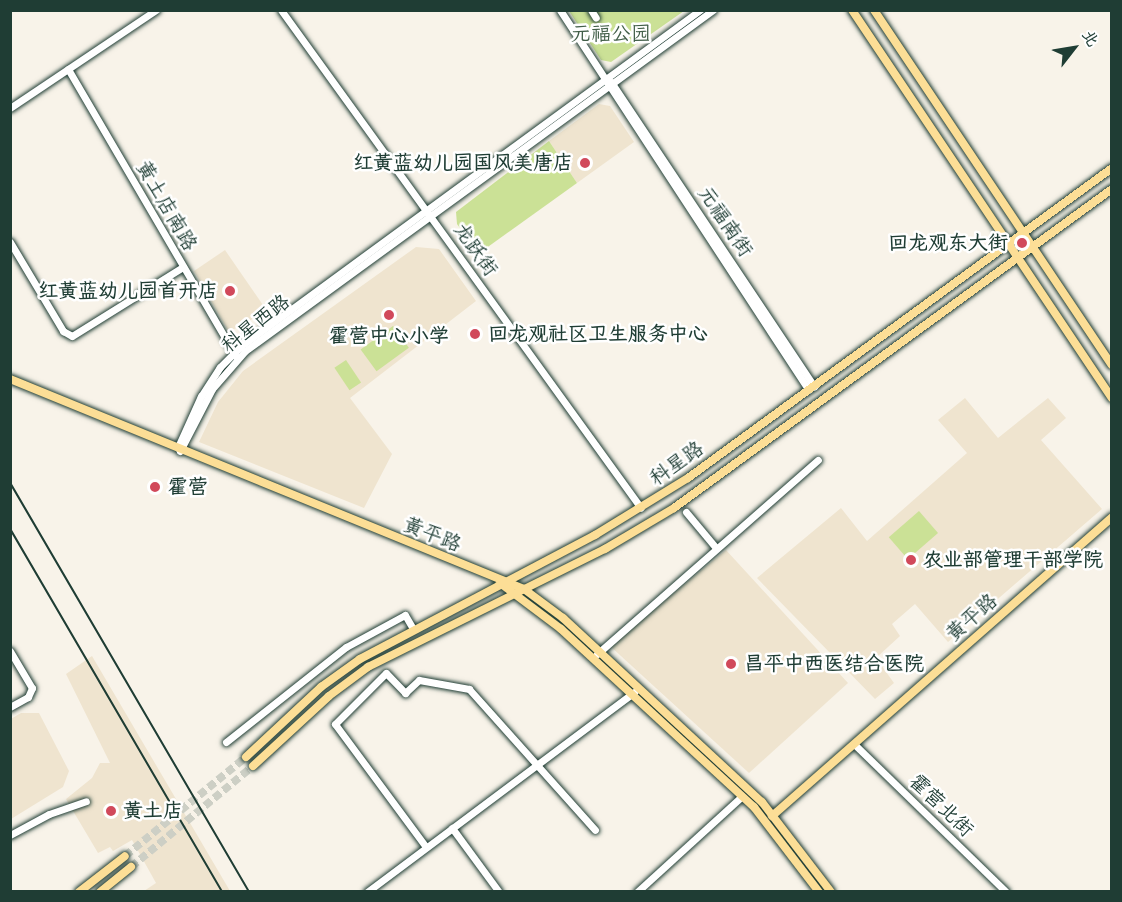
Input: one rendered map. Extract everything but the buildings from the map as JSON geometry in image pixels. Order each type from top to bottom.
[{"type":"main road","points":[[852,10],[1112,398]]},
{"type":"main road","points":[[874,10],[1112,365]]},
{"type":"main road","name":"科星路","points":[[246,757],[337,674],[413,629],[641,508],[811,388],[1112,168]]},
{"type":"main road","name":"科星路","points":[[254,766],[321,703],[360,673],[524,589],[674,508],[1112,189]]},
{"type":"main road","name":"黄平路","points":[[10,381],[524,589],[600,651],[742,796],[770,817]]},
{"type":"main road","name":"黄平路","points":[[770,817],[1112,517]]},
{"type":"main road","name":"黄平路","points":[[505,582],[592,658],[636,690],[770,817]]},
{"type":"main road","points":[[770,817],[819,891]]},
{"type":"main road","points":[[770,817],[831,891]]},
{"type":"main road","points":[[79,891],[125,856]]},
{"type":"main road","points":[[100,891],[131,867]]},
{"type":"street","points":[[10,108],[156,10]]},
{"type":"street","name":"龙跃街","points":[[281,10],[641,508]]},
{"type":"street","name":"元福南街","points":[[560,10],[811,388]]},
{"type":"street","points":[[591,10],[596,18]]},
{"type":"street","name":"科星西路","points":[[608,83],[700,10]]},
{"type":"street","name":"科星西路","points":[[181,449],[204,391],[236,355],[608,83],[713,10]]},
{"type":"street","name":"黄土店南路","points":[[68,69],[236,355]]},
{"type":"street","points":[[10,242],[63,331],[72,336],[183,267]]},
{"type":"street","points":[[592,658],[818,460]]},
{"type":"street","points":[[686,512],[716,548]]},
{"type":"street","points":[[226,742],[346,647],[405,615],[413,629]]},
{"type":"street","points":[[10,651],[31,684],[31,692],[10,707]]},
{"type":"street","points":[[426,847],[335,724],[386,673],[405,693],[419,680],[469,689],[595,830]]},
{"type":"street","points":[[367,891],[636,690]]},
{"type":"street","name":"霍营北街","points":[[854,744],[1006,891]]},
{"type":"street","points":[[637,891],[742,796]]},
{"type":"street","points":[[10,835],[49,814],[86,801]]},
{"type":"street","points":[[452,828],[499,891]]},
{"type":"shaded area","name":"红黄蓝幼儿园国风美唐店","points":[[599,104],[610,106],[634,142],[577,183],[549,141]]},
{"type":"shaded area","points":[[416,247],[439,249],[476,301],[350,398],[392,454],[364,508],[199,442],[218,402],[243,371]]},
{"type":"shaded area","name":"红黄蓝幼儿园首开店","points":[[225,250],[267,311],[229,332],[194,271]]},
{"type":"shaded area","name":"农业部管理干部学院","points":[[965,398],[998,438],[1048,398],[1066,418],[1041,440],[1102,509],[948,642],[915,604],[892,624],[900,636],[876,658],[894,683],[875,699],[757,578],[841,508],[867,541],[967,453],[938,420]]},
{"type":"shaded area","name":"昌平中西医结合医院","points":[[726,550],[848,683],[749,773],[610,646]]},
{"type":"shaded area","points":[[92,656],[230,891],[144,891],[156,883],[132,840],[113,851],[110,847],[98,853],[66,799],[92,778],[100,763],[110,763],[66,674]]},
{"type":"shaded area","points":[[21,713],[39,713],[69,771],[63,787],[11,819],[11,719]]},
{"type":"green space","name":"元福公园","points":[[569,11],[684,11],[611,62],[601,60]]},
{"type":"green space","points":[[549,141],[577,183],[478,254],[457,224],[456,212]]},
{"type":"green space","points":[[393,326],[409,348],[377,371],[361,350]]},
{"type":"green space","points":[[346,360],[361,382],[349,390],[334,368]]},
{"type":"green space","points":[[919,511],[938,533],[908,559],[889,537]]},
{"type":"tunnel","points":[[125,856],[246,757]]},
{"type":"tunnel","points":[[131,867],[253,766]]},
{"type":"railway","points":[[10,482],[250,892]]},
{"type":"railway","points":[[10,528],[223,892]]},
{"type":"place","name":"红黄蓝幼儿园国风美唐店","points":[[585,163]]},
{"type":"place","name":"回龙观东大街","points":[[1022,243]]},
{"type":"place","name":"红黄蓝幼儿园首开店","points":[[230,291]]},
{"type":"place","name":"霍营中心小学","points":[[389,315]]},
{"type":"place","name":"回龙观社区卫生服务中心","points":[[475,334]]},
{"type":"place","name":"霍营","points":[[155,487]]},
{"type":"place","name":"农业部管理干部学院","points":[[911,560]]},
{"type":"place","name":"昌平中西医结合医院","points":[[731,664]]},
{"type":"place","name":"黄土店","points":[[111,811]]}]
